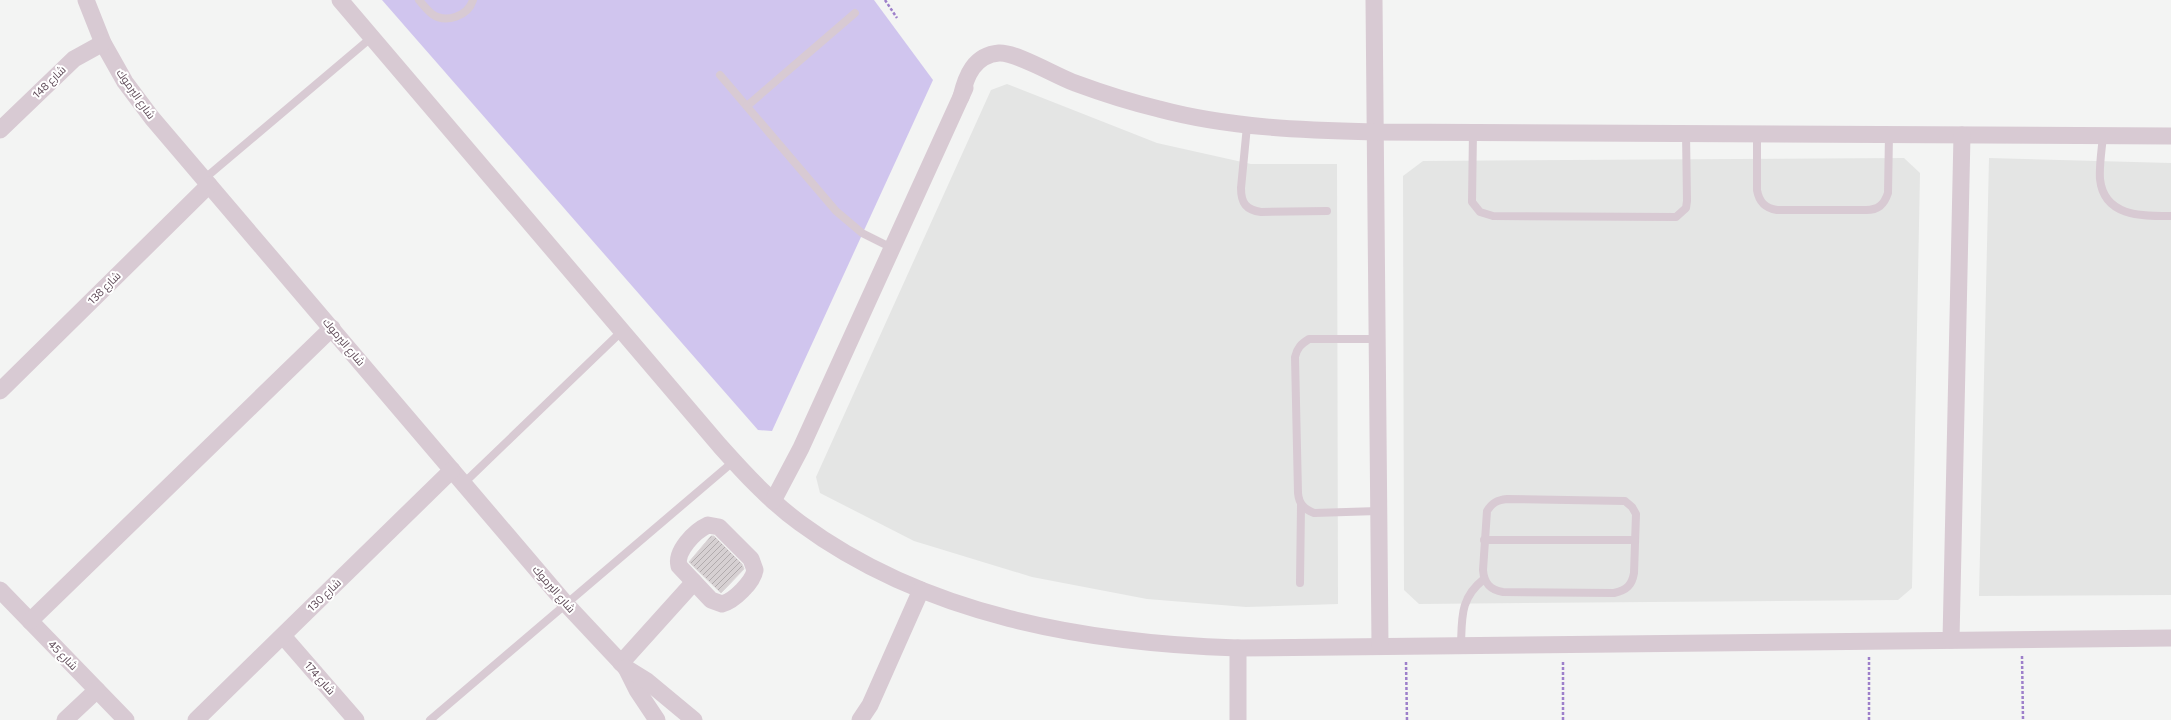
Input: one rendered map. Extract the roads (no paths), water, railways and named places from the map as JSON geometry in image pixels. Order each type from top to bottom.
[{"type":"street","name":"شارع اليرموك","points":[[86,0],[103,43],[125,82],[152,118],[566,604],[623,666],[636,690],[657,720]]},
{"type":"street","points":[[340,0],[734,461],[773,501],[800,523],[859,561],[921,590],[1024,622],[1077,633],[1138,642],[1238,648],[1869,640],[2171,638]]},
{"type":"street","points":[[1374,0],[1380,646]]},
{"type":"street","name":"شارع 148","points":[[0,130],[74,59],[103,43]]},
{"type":"street","points":[[773,501],[801,448],[961,97],[967,74],[980,60],[999,53],[1009,54],[1116,98],[1203,119],[1247,126],[1376,132],[2171,136]]},
{"type":"street","points":[[1951,640],[1962,135]]},
{"type":"street","name":"شارع 138","points":[[0,391],[206,182]]},
{"type":"street","points":[[30,621],[332,328]]},
{"type":"street","name":"شارع 130","points":[[196,720],[452,470]]},
{"type":"street","points":[[708,525],[719,527],[754,564],[754,575],[727,603],[716,603],[694,582],[679,566],[678,554],[698,531],[708,525]]},
{"type":"street","points":[[623,666],[694,582]]},
{"type":"street","name":"شارع 45","points":[[0,590],[126,720]]},
{"type":"street","points":[[860,720],[868,712],[921,590]]},
{"type":"street","name":"شارع 174","points":[[283,636],[356,720]]},
{"type":"street","points":[[1238,648],[1238,720]]},
{"type":"street","name":"شارع اليرموك","points":[[623,666],[652,685],[694,720]]},
{"type":"street","points":[[65,720],[97,690]]},
{"type":"lane","points":[[419,0],[433,15],[443,18],[454,18],[464,13],[473,0]]},
{"type":"lane","points":[[747,106],[855,13]]},
{"type":"lane","points":[[206,182],[372,38]]},
{"type":"lane","points":[[720,75],[836,211],[862,233],[892,248]]},
{"type":"lane","points":[[1247,126],[1241,188],[1241,197],[1244,205],[1252,210],[1261,212],[1327,211]]},
{"type":"lane","points":[[1473,132],[1472,202],[1480,212],[1493,216],[1676,216],[1682,213],[1687,201],[1686,133]]},
{"type":"lane","points":[[1757,134],[1758,198],[1769,208],[1807,210],[1874,210],[1880,206],[1886,200],[1888,193],[1889,134]]},
{"type":"lane","points":[[2104,135],[2100,179],[2110,201],[2118,209],[2129,214],[2171,216]]},
{"type":"lane","points":[[464,484],[622,331]]},
{"type":"lane","points":[[1300,583],[1301,505],[1297,485],[1295,357],[1297,350],[1302,343],[1309,340],[1376,339]]},
{"type":"lane","points":[[430,720],[734,461]]},
{"type":"lane","points":[[1507,499],[1625,501],[1632,507],[1636,514],[1633,580],[1629,587],[1614,593],[1502,592],[1488,586],[1484,579],[1484,540],[1486,511],[1495,502],[1507,499]]},
{"type":"lane","points":[[1301,505],[1306,510],[1314,513],[1378,511]]},
{"type":"lane","points":[[1484,540],[1635,540]]},
{"type":"lane","points":[[1460,645],[1462,610],[1465,601],[1473,588],[1484,579]]}]
